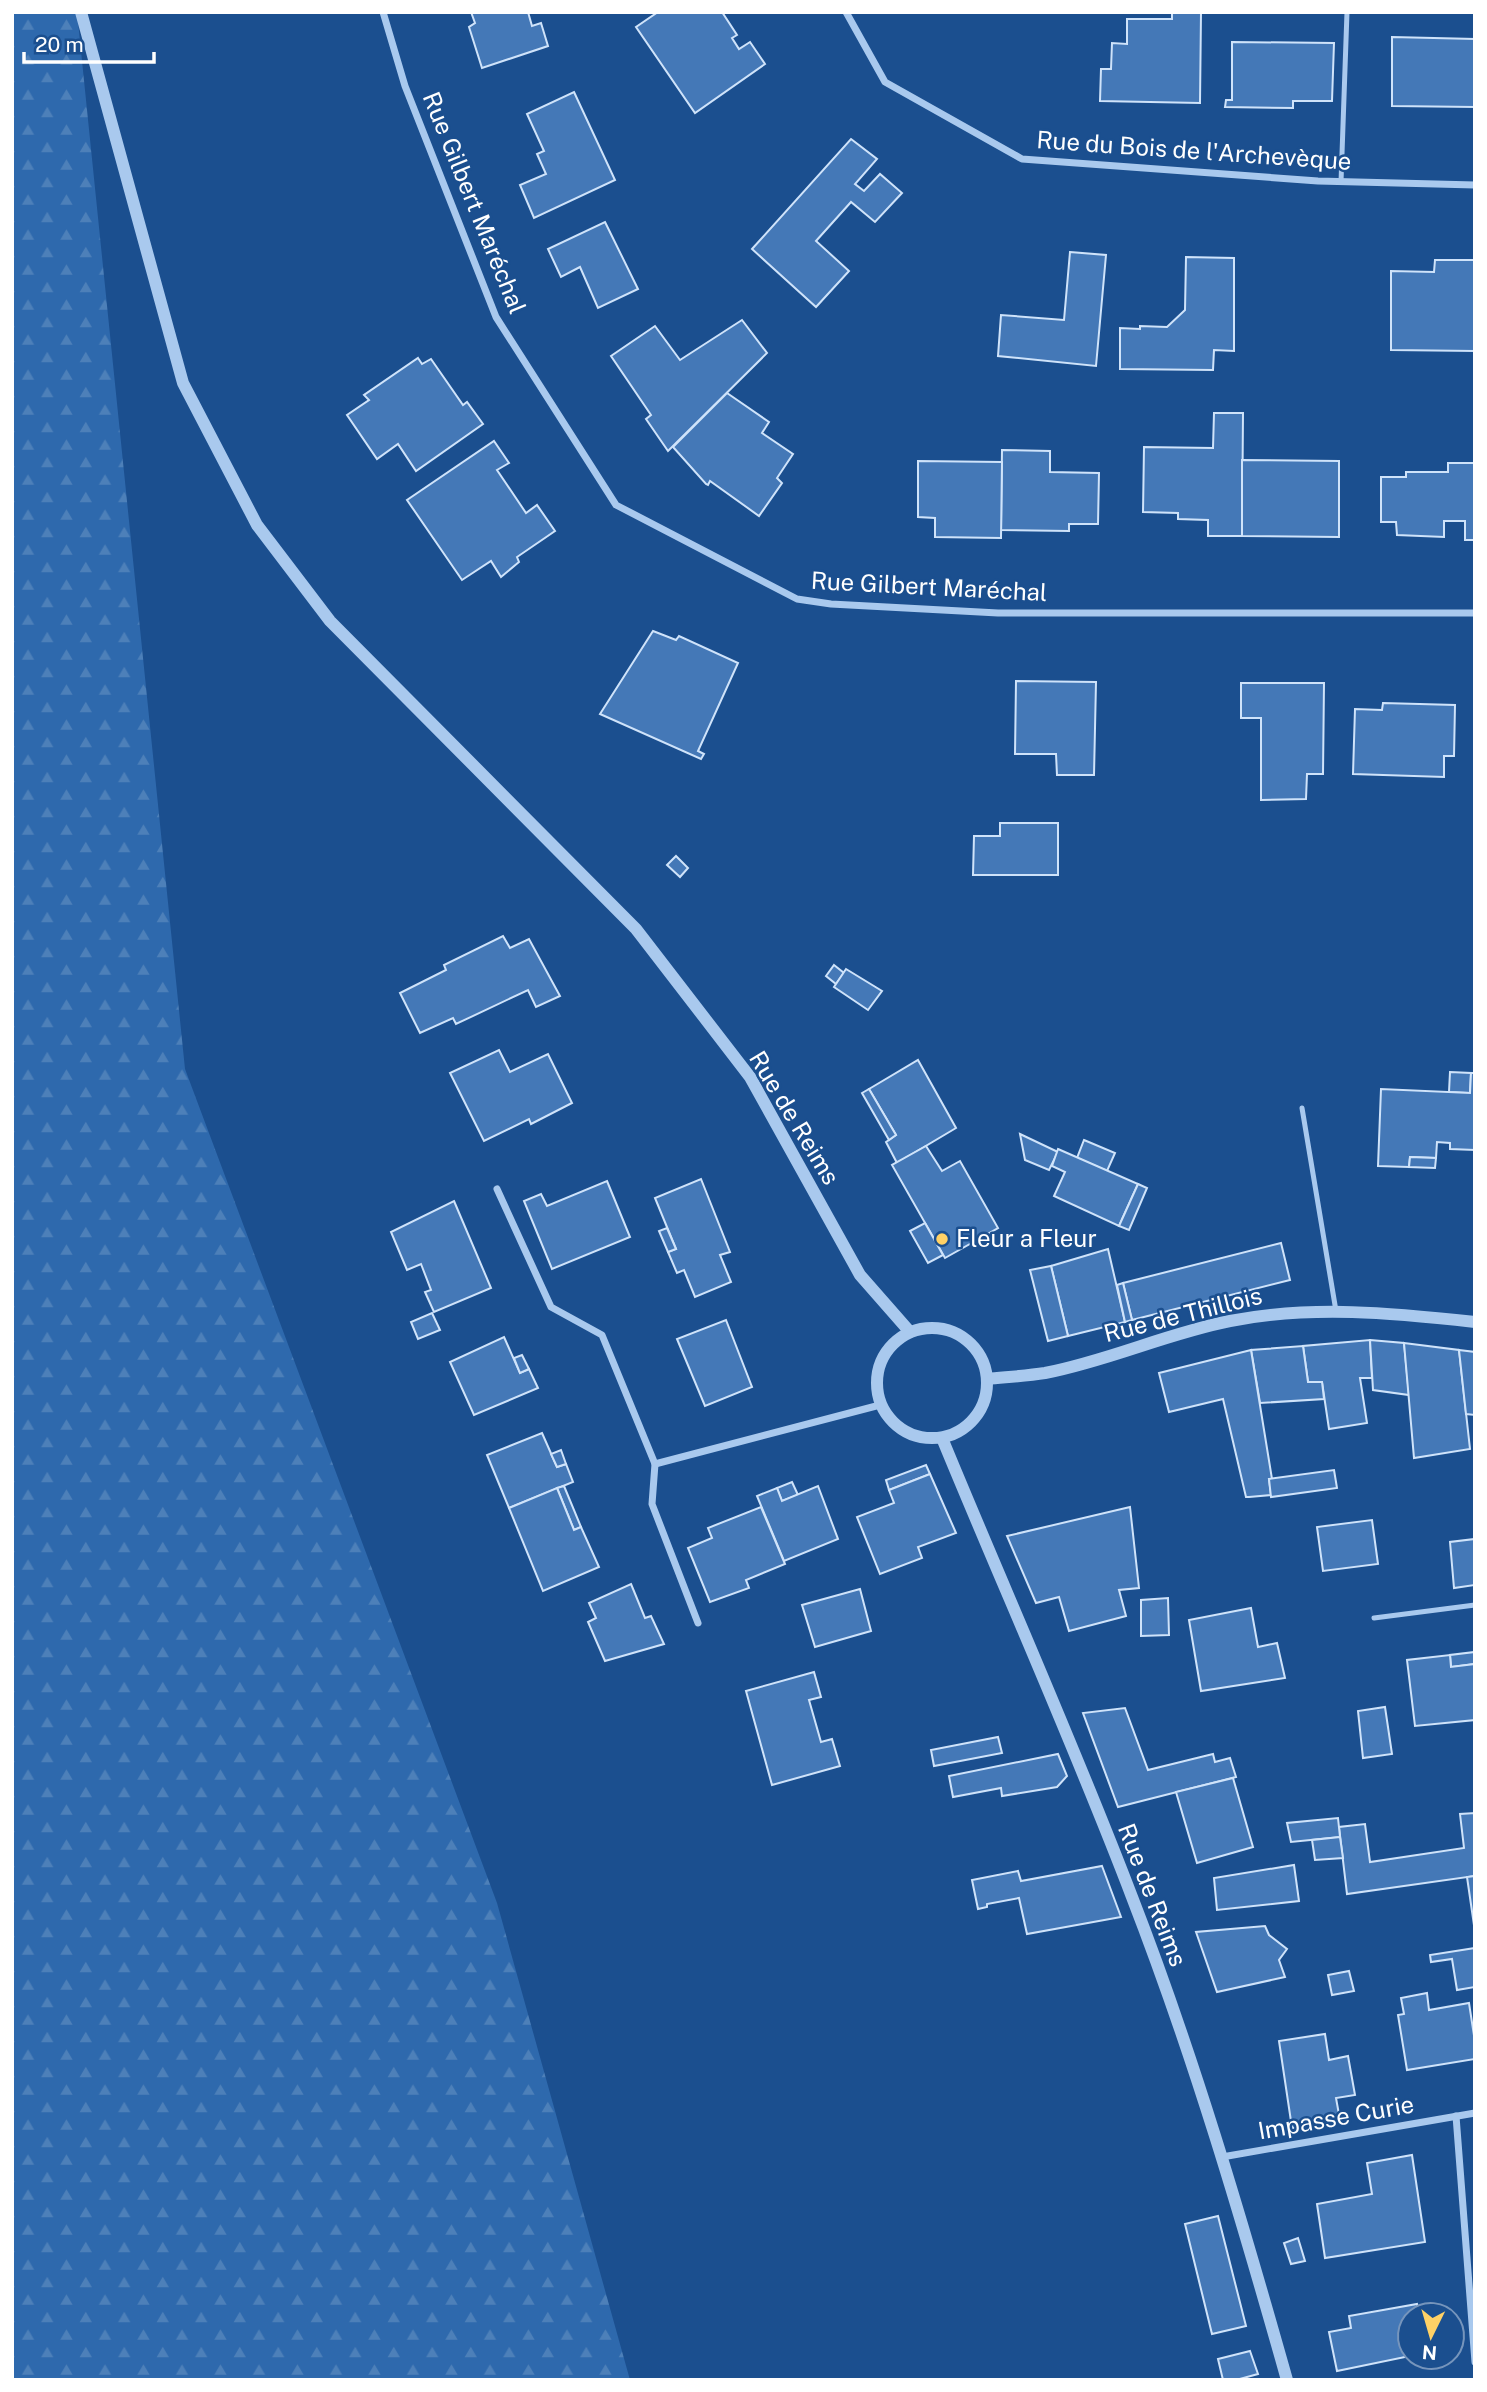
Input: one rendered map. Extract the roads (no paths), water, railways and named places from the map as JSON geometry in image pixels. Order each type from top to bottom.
[{"type":"street","name":"Rue de Reims","points":[[82,12],[183,383],[257,525],[330,621],[636,929],[750,1077],[860,1275],[910,1332]]},
{"type":"street","name":"Rue Gilbert Maréchal","points":[[383,12],[405,86],[496,317],[616,505],[797,599],[831,604],[998,613],[1475,613]]},
{"type":"street","name":"Rue du Bois de l'Archevèque","points":[[846,12],[885,82],[1022,159],[1341,182],[1475,185]]},
{"type":"street","points":[[497,1189],[551,1307],[602,1335],[655,1464],[652,1504],[698,1623]]},
{"type":"street","name":"Rue de Thillois","points":[[987,1379],[1047,1372],[1229,1321],[1287,1312],[1395,1314],[1475,1322]]},
{"type":"street","points":[[927,1328],[944,1329],[961,1336],[974,1347],[983,1362],[987,1379],[985,1399],[976,1417],[961,1430],[942,1438],[927,1438],[906,1432],[888,1418],[880,1405],[876,1389],[877,1371],[895,1341],[910,1332],[927,1328]]},
{"type":"street","points":[[655,1464],[880,1405]]},
{"type":"street","name":"Rue de Reims","points":[[942,1438],[1073,1748],[1133,1899],[1222,2157],[1287,2380]]},
{"type":"street","name":"Impasse Curie","points":[[1222,2157],[1475,2113]]},
{"type":"street","points":[[1456,2116],[1475,2362]]},
{"type":"lane","points":[[1341,182],[1347,12]]},
{"type":"lane","points":[[1302,1108],[1336,1311]]},
{"type":"lane","points":[[1374,1618],[1475,1605]]},
{"type":"place","name":"Fleur a Fleur","points":[[942,1239]]}]
